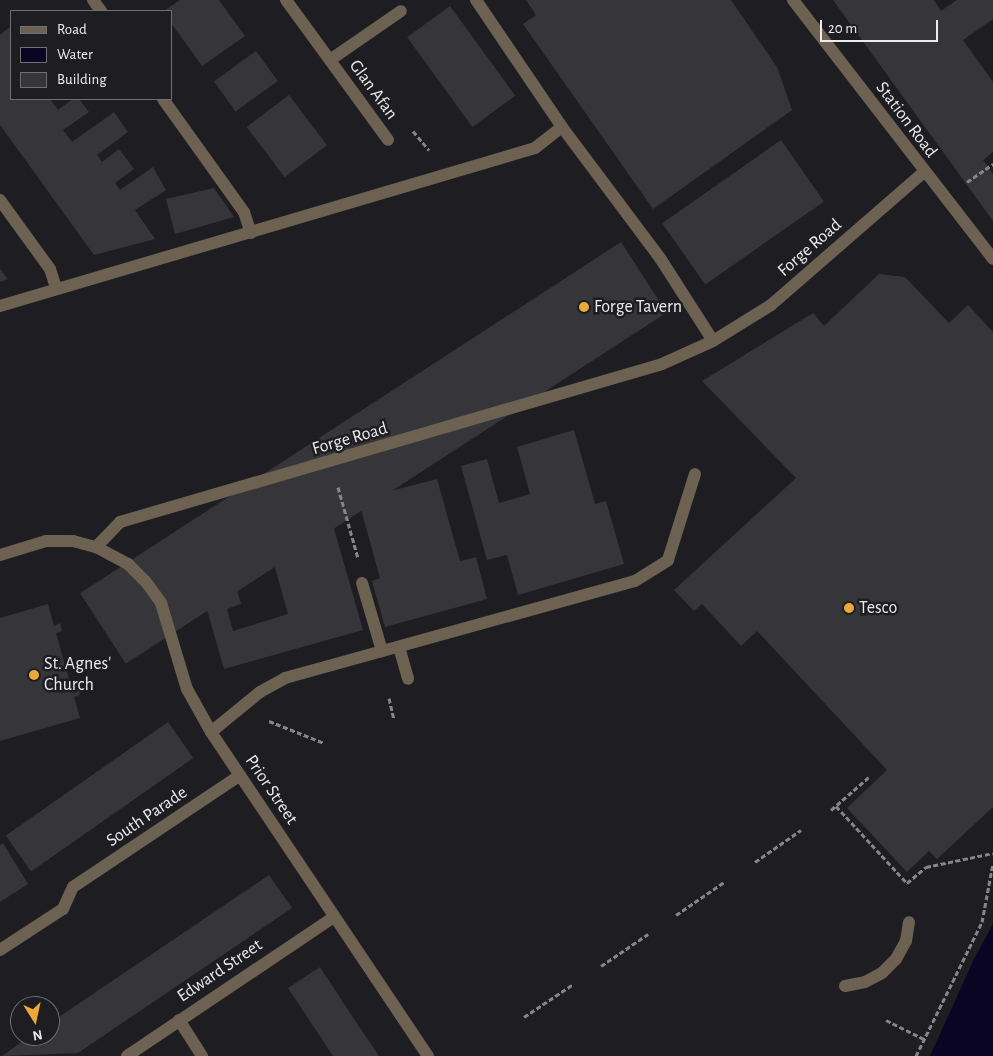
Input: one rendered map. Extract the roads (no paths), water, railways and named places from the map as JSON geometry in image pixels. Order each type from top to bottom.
[{"type":"street","name":"Glan Afan","points":[[286,0],[388,140]]},
{"type":"street","points":[[476,0],[562,127],[660,258],[713,342]]},
{"type":"street","name":"Station Road","points":[[793,0],[993,259]]},
{"type":"street","name":"Glan Afan","points":[[330,60],[401,11]]},
{"type":"street","points":[[164,100],[244,212],[251,233]]},
{"type":"street","points":[[0,306],[56,288],[446,176],[535,148],[562,127]]},
{"type":"street","name":"Forge Road","points":[[96,547],[120,522],[331,463],[662,364],[713,342],[771,305],[924,172]]},
{"type":"street","points":[[0,200],[50,269],[56,288]]},
{"type":"street","points":[[211,732],[244,707],[260,692],[285,678],[635,580],[668,560],[696,474]]},
{"type":"street","points":[[0,555],[46,542],[73,542],[96,547]]},
{"type":"street","name":"Prior Street","points":[[96,547],[128,564],[161,603],[187,689],[211,732],[428,1056]]},
{"type":"street","points":[[362,584],[382,651]]},
{"type":"street","points":[[399,647],[408,679]]},
{"type":"street","name":"South Parade","points":[[0,950],[62,909],[73,887],[240,775]]},
{"type":"street","name":"Edward Street","points":[[127,1056],[334,916]]},
{"type":"street","points":[[845,986],[865,982],[882,973],[896,959],[906,941],[909,922]]},
{"type":"street","points":[[179,1020],[202,1056]]},
{"type":"water","points":[[993,924],[993,1056],[930,1056],[974,959]]},
{"type":"place","name":"Forge Tavern","points":[[584,307]]},
{"type":"place","name":"Tesco","points":[[849,608]]},
{"type":"place","name":"St. Agnes' Church","points":[[34,675]]}]
